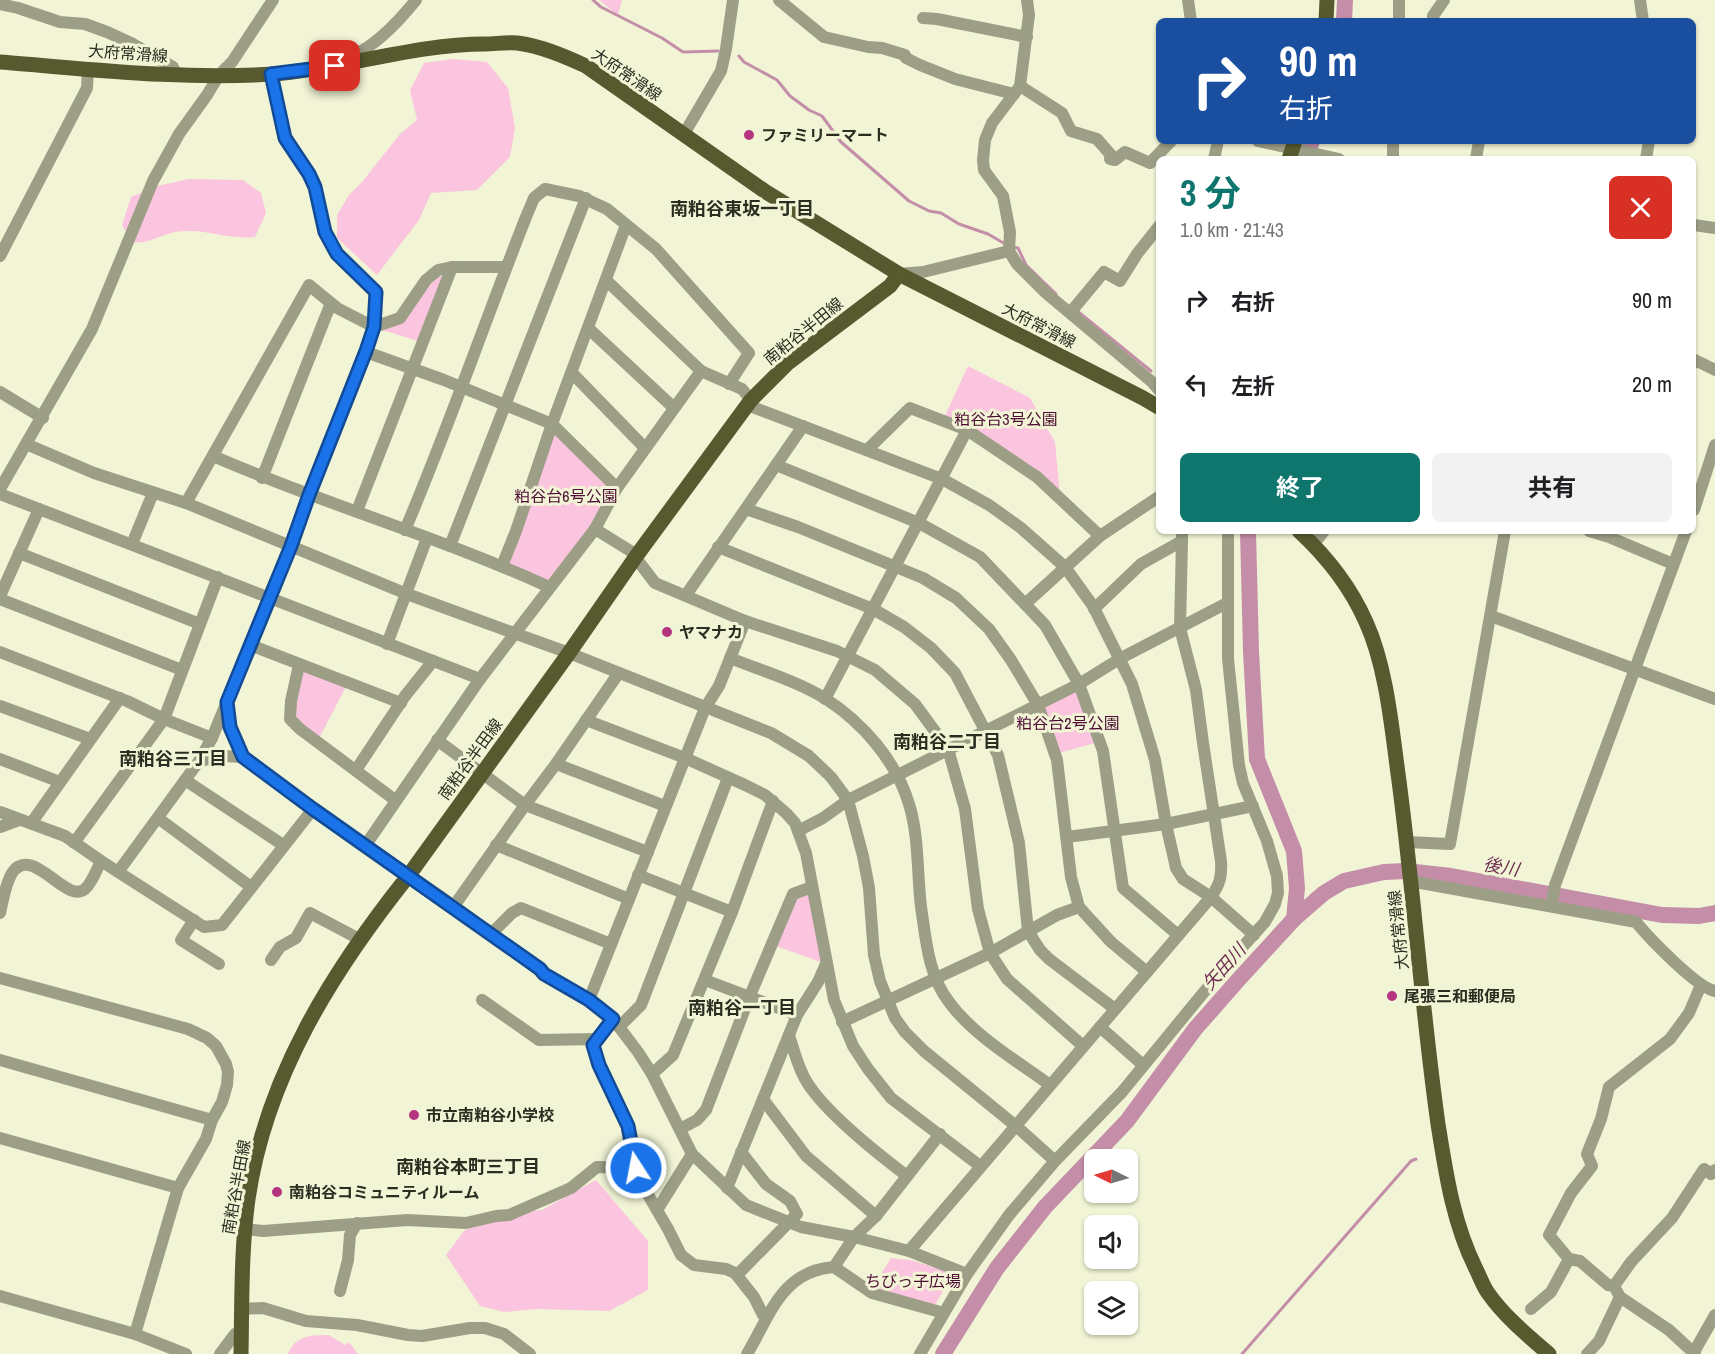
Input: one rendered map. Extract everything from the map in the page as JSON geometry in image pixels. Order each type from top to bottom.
[{"type":"main road","points":[[1326,18],[1327,0]]},
{"type":"main road","name":"大府常滑線","points":[[0,62],[176,75],[219,75],[310,71],[422,50],[468,44],[517,43],[559,54],[586,66],[766,192],[899,274],[1156,406]]},
{"type":"main road","name":"南粕谷半田線","points":[[241,1354],[245,1229],[251,1183],[282,1078],[316,1006],[636,556],[749,403],[788,363],[890,286],[899,274]]},
{"type":"main road","name":"大府常滑線","points":[[1302,534],[1314,545],[1345,585],[1367,622],[1384,680],[1407,842],[1436,1107],[1455,1216],[1468,1253],[1487,1292],[1514,1324],[1549,1354]]},
{"type":"street","points":[[0,489],[43,418],[92,329],[153,181],[179,134],[207,96],[219,75],[232,62],[273,0]]},
{"type":"street","points":[[354,63],[354,55],[366,49],[391,27],[416,0]]},
{"type":"street","points":[[684,135],[721,71],[733,0]]},
{"type":"street","points":[[778,0],[824,37],[882,48],[905,55],[906,58],[920,65],[955,79],[1017,90],[1062,114],[1071,131],[1097,139],[1111,155],[1110,159],[1115,160],[1125,152],[1150,163],[1156,157]]},
{"type":"street","points":[[1027,0],[1029,15],[1027,37],[1017,90],[992,123],[985,140],[984,170],[1003,196],[1010,232],[1009,251],[1017,264],[1046,293],[1156,386],[1143,398]]},
{"type":"street","points":[[1188,0],[1191,18]]},
{"type":"street","points":[[1399,17],[1400,0]]},
{"type":"street","points":[[1433,18],[1444,0]]},
{"type":"street","points":[[1640,0],[1643,18]]},
{"type":"street","points":[[0,4],[60,22],[85,24],[131,43],[173,67],[176,75]]},
{"type":"street","points":[[923,18],[1027,37]]},
{"type":"street","points":[[0,256],[87,88],[88,69]]},
{"type":"street","points":[[118,872],[199,761],[212,738],[291,546],[374,327],[376,292],[337,254],[325,232],[317,191],[285,138],[271,74]]},
{"type":"street","points":[[1157,156],[1168,144]]},
{"type":"street","points":[[1271,144],[1321,156]]},
{"type":"street","points":[[405,530],[438,452],[460,387],[534,198],[545,189],[585,198],[607,209],[656,249],[749,353],[729,384]]},
{"type":"street","points":[[450,546],[585,198]]},
{"type":"street","points":[[502,566],[626,225]]},
{"type":"street","points":[[1696,225],[1715,228]]},
{"type":"street","points":[[1070,313],[1104,272],[1120,281],[1156,230]]},
{"type":"street","points":[[899,274],[923,272],[1009,251]]},
{"type":"street","points":[[357,511],[452,267]]},
{"type":"street","points":[[186,504],[309,285],[337,308],[374,327],[400,318],[426,280],[438,270],[452,267],[506,267]]},
{"type":"street","points":[[606,280],[701,371],[742,388],[749,403],[942,479],[989,506],[1021,528],[1065,567],[1094,609],[1121,658],[1132,684],[1155,760],[1176,868],[1183,879],[1211,897],[1254,935]]},
{"type":"street","points":[[262,477],[331,303]]},
{"type":"street","points":[[588,328],[674,408]]},
{"type":"street","points":[[366,351],[552,424],[617,488]]},
{"type":"street","points":[[1696,362],[1715,370]]},
{"type":"street","points":[[365,846],[480,679],[595,529],[617,488],[701,371]]},
{"type":"street","points":[[572,373],[645,448]]},
{"type":"street","points":[[0,392],[43,418]]},
{"type":"street","points":[[868,449],[910,408],[967,430],[1037,477],[1100,536]]},
{"type":"street","points":[[686,595],[803,426]]},
{"type":"street","points":[[825,699],[967,430]]},
{"type":"street","points":[[26,444],[94,473],[186,504],[407,594],[569,653],[771,733],[809,756],[831,777],[848,800],[863,856],[874,955],[887,1000],[895,1018],[924,1051],[1055,1161]]},
{"type":"street","points":[[1696,504],[1715,445]]},
{"type":"street","points":[[213,456],[309,495],[502,566],[549,587]]},
{"type":"street","points":[[776,465],[919,523],[980,557],[1046,625],[1079,684],[1102,751],[1123,888],[1178,935]]},
{"type":"street","points":[[132,544],[153,493]]},
{"type":"street","points":[[0,494],[480,679]]},
{"type":"street","points":[[1025,604],[1100,536],[1156,499]]},
{"type":"street","points":[[39,509],[0,598],[183,670]]},
{"type":"street","points":[[746,509],[923,578],[951,595],[984,624],[1011,660],[1038,705],[1057,760],[1071,877],[1079,907],[1111,942],[1147,972]]},
{"type":"street","points":[[595,529],[636,556],[655,583],[745,621],[848,656],[875,670],[915,704],[948,749],[965,809],[978,909],[990,953],[1007,979],[1083,1046]]},
{"type":"street","points":[[920,1354],[967,1274],[1009,1215],[1055,1161],[1102,1114],[1265,922],[1275,904],[1278,893],[1276,876],[1267,840],[1239,765],[1228,659],[1228,534]]},
{"type":"street","points":[[1314,545],[1322,534]]},
{"type":"street","points":[[1407,842],[1450,844],[1505,534]]},
{"type":"street","points":[[1599,534],[1673,564]]},
{"type":"street","points":[[1551,906],[1555,885],[1685,534]]},
{"type":"street","points":[[1094,609],[1141,564],[1182,536]]},
{"type":"street","points":[[909,1251],[1219,885],[1222,876],[1215,814],[1196,690],[1180,628],[1182,536]]},
{"type":"street","points":[[387,644],[427,538]]},
{"type":"street","points":[[718,547],[873,609],[904,627],[932,648],[955,673],[998,754],[1010,796],[1019,843],[1028,931],[1040,951],[1115,1009]]},
{"type":"street","points":[[19,553],[200,624]]},
{"type":"street","points":[[74,843],[164,719],[218,577]]},
{"type":"street","points":[[798,831],[823,818],[848,800],[1079,684],[1121,658],[1227,603]]},
{"type":"street","points":[[1491,616],[1633,670],[1714,694]]},
{"type":"street","points":[[589,1000],[684,758],[705,708],[719,686],[745,621]]},
{"type":"street","points":[[250,645],[401,703]]},
{"type":"street","points":[[0,652],[120,698],[212,738]]},
{"type":"street","points":[[730,658],[825,699],[855,720],[882,751],[897,776],[909,804],[928,954],[936,978],[948,1001],[964,1019],[1050,1085]]},
{"type":"street","points":[[356,770],[401,703],[433,662]]},
{"type":"street","points":[[299,665],[291,701],[290,719],[300,729],[395,800]]},
{"type":"street","points":[[454,906],[618,674]]},
{"type":"street","points":[[0,827],[26,821],[60,782],[120,698]]},
{"type":"street","points":[[227,702],[230,727],[243,757],[365,846],[454,906],[544,974],[589,1000],[616,1023],[652,1074],[692,1154],[746,1205],[801,1227],[909,1251],[967,1274]]},
{"type":"street","points":[[0,706],[90,739]]},
{"type":"street","points":[[586,720],[684,758],[765,795],[790,818],[798,831],[806,853],[834,1000],[853,1046],[891,1098],[980,1166]]},
{"type":"street","points":[[437,740],[525,805],[648,852]]},
{"type":"street","points":[[199,761],[224,756],[243,757]]},
{"type":"street","points":[[0,759],[60,782]]},
{"type":"street","points":[[556,764],[666,806]]},
{"type":"street","points":[[728,778],[641,1005],[616,1023],[593,1045],[599,1065],[628,1126],[640,1181],[681,1255],[694,1265],[726,1269],[737,1275],[754,1297],[763,1315],[767,1316]]},
{"type":"street","points":[[185,780],[283,846]]},
{"type":"street","points":[[652,1074],[673,1055],[732,912],[773,801]]},
{"type":"street","points":[[1067,837],[1166,824],[1253,806]]},
{"type":"street","points":[[0,812],[65,836],[204,927],[222,925],[313,809]]},
{"type":"street","points":[[158,818],[251,887]]},
{"type":"street","points":[[496,845],[629,899]]},
{"type":"street","points":[[0,913],[6,888],[17,868],[25,866],[42,870],[69,891],[77,892],[85,890],[101,861]]},
{"type":"street","points":[[638,875],[732,912]]},
{"type":"street","points":[[1410,881],[1636,922],[1701,985],[1715,991]]},
{"type":"street","points":[[680,1129],[697,1120],[705,1110],[749,998],[794,894],[812,887]]},
{"type":"street","points":[[842,1022],[990,953],[1057,915],[1079,907]]},
{"type":"street","points":[[491,934],[512,912],[521,908],[611,944]]},
{"type":"street","points":[[272,960],[280,947],[296,938],[310,913],[361,940]]},
{"type":"street","points":[[194,921],[181,940],[219,964]]},
{"type":"street","points":[[727,1188],[797,1015],[826,964]]},
{"type":"street","points":[[0,978],[188,1029],[207,1038],[220,1052],[228,1071],[222,1102],[212,1120],[206,1139],[178,1188],[135,1334]]},
{"type":"street","points":[[705,980],[797,1015]]},
{"type":"street","points":[[1701,985],[1689,1013],[1670,1039],[1609,1087],[1601,1119],[1587,1154],[1592,1166],[1571,1193],[1549,1236],[1569,1259],[1580,1261],[1695,1353],[1715,1315]]},
{"type":"street","points":[[482,1000],[539,1040],[598,1039]]},
{"type":"street","points":[[1100,1027],[1143,1065]]},
{"type":"street","points":[[789,1035],[803,1077],[824,1103],[867,1144],[907,1176]]},
{"type":"street","points":[[0,1060],[212,1120]]},
{"type":"street","points":[[763,1099],[812,1162],[876,1216]]},
{"type":"street","points":[[834,1267],[854,1237],[876,1216],[940,1134]]},
{"type":"street","points":[[0,1138],[178,1188]]},
{"type":"street","points":[[737,1275],[791,1223],[797,1214],[790,1201],[766,1184],[741,1152]]},
{"type":"street","points":[[657,1210],[692,1154]]},
{"type":"street","points":[[245,1229],[263,1231],[423,1220],[466,1222],[509,1215],[571,1188],[597,1167],[636,1168]]},
{"type":"street","points":[[1587,1354],[1599,1341],[1631,1262],[1672,1218],[1704,1169],[1714,1174]]},
{"type":"street","points":[[340,1291],[348,1260],[350,1235],[357,1223]]},
{"type":"street","points":[[1531,1309],[1551,1292],[1569,1259]]},
{"type":"street","points":[[747,1354],[780,1295],[813,1269],[834,1267],[872,1293],[944,1313]]},
{"type":"street","points":[[0,1296],[135,1334],[186,1354]]},
{"type":"street","points":[[241,1309],[263,1308],[306,1320],[357,1325],[408,1335],[422,1336],[470,1328],[485,1328],[504,1334],[530,1354]]},
{"type":"street","points":[[220,1354],[235,1334],[241,1332]]},
{"type":"green space","points":[[599,0],[622,0],[618,15]]},
{"type":"green space","points":[[453,59],[487,62],[508,88],[515,128],[510,157],[477,190],[431,193],[419,220],[377,275],[337,238],[337,215],[349,195],[400,134],[417,120],[410,90],[424,63]]},
{"type":"green space","points":[[189,179],[243,180],[261,193],[266,213],[255,237],[186,231],[171,233],[146,242],[132,242],[122,225],[131,197],[157,186]]},
{"type":"green space","points":[[440,276],[443,276],[418,341],[379,329]]},
{"type":"green space","name":"粕谷台3号公園","points":[[968,366],[1030,398],[1055,442],[1060,496],[943,420]]},
{"type":"green space","name":"粕谷台6号公園","points":[[552,424],[617,488],[549,587],[502,566]]},
{"type":"green space","points":[[299,665],[348,683],[317,742],[300,729],[291,701]]},
{"type":"green space","name":"粕谷台2号公園","points":[[1079,684],[1099,742],[1055,754],[1038,705]]},
{"type":"green space","points":[[812,887],[826,964],[773,945],[793,894]]},
{"type":"green space","points":[[596,1180],[648,1241],[648,1290],[609,1311],[536,1309],[504,1312],[480,1306],[446,1255],[464,1231],[494,1214],[542,1210]]},
{"type":"green space","name":"ちびっ子広場","points":[[891,1258],[910,1260],[954,1273],[935,1305],[871,1290]]},
{"type":"green space","points":[[329,1335],[345,1345],[349,1342],[358,1354],[288,1354],[295,1343],[305,1337]]},
{"type":"waterway","points":[[593,0],[601,7],[662,38],[683,52],[718,51]]},
{"type":"waterway","name":"矢田川","points":[[1344,18],[1345,0]]},
{"type":"waterway","points":[[739,56],[744,62],[777,80],[790,96],[809,110],[822,116],[841,142],[909,201],[929,211],[941,213],[959,224],[988,234],[1007,245]]},
{"type":"waterway","name":"矢田川","points":[[1307,156],[1311,144]]},
{"type":"waterway","points":[[1013,247],[1018,248],[1026,265],[1056,294]]},
{"type":"waterway","points":[[1076,310],[1151,371]]},
{"type":"waterway","name":"矢田川","points":[[1248,534],[1257,759],[1294,851],[1297,888],[1294,919]]},
{"type":"waterway","name":"矢田川","points":[[943,1354],[997,1268],[1045,1207],[1127,1121],[1195,1029],[1294,919],[1324,893],[1344,881],[1384,872],[1406,871],[1451,876],[1662,915],[1699,916],[1715,913]]},
{"type":"waterway","points":[[1242,1354],[1411,1161],[1416,1159]]},
{"type":"place","name":"ファミリーマート","points":[[749,135]]},
{"type":"place","name":"ヤマナカ","points":[[667,632]]},
{"type":"place","name":"尾張三和郵便局","points":[[1392,996]]},
{"type":"place","name":"市立南粕谷小学校","points":[[414,1115]]},
{"type":"place","name":"南粕谷コミュニティルーム","points":[[277,1192]]},
{"type":"district","name":"南粕谷東坂一丁目","points":[[742,209]]},
{"type":"district","name":"南粕谷二丁目","points":[[947,742]]},
{"type":"district","name":"南粕谷三丁目","points":[[173,759]]},
{"type":"district","name":"南粕谷一丁目","points":[[742,1008]]},
{"type":"district","name":"南粕谷本町三丁目","points":[[468,1167]]},
{"type":"route","points":[[335,66],[310,71],[271,74],[285,138],[309,174],[317,191],[325,232],[337,254],[376,292],[374,327],[291,546],[227,702],[230,727],[243,757],[365,846],[454,906],[544,974],[589,1000],[613,1019],[593,1045],[599,1065],[628,1126],[636,1168]]},
{"type":"water label","name":"後川","points":[[1501,867]]}]
